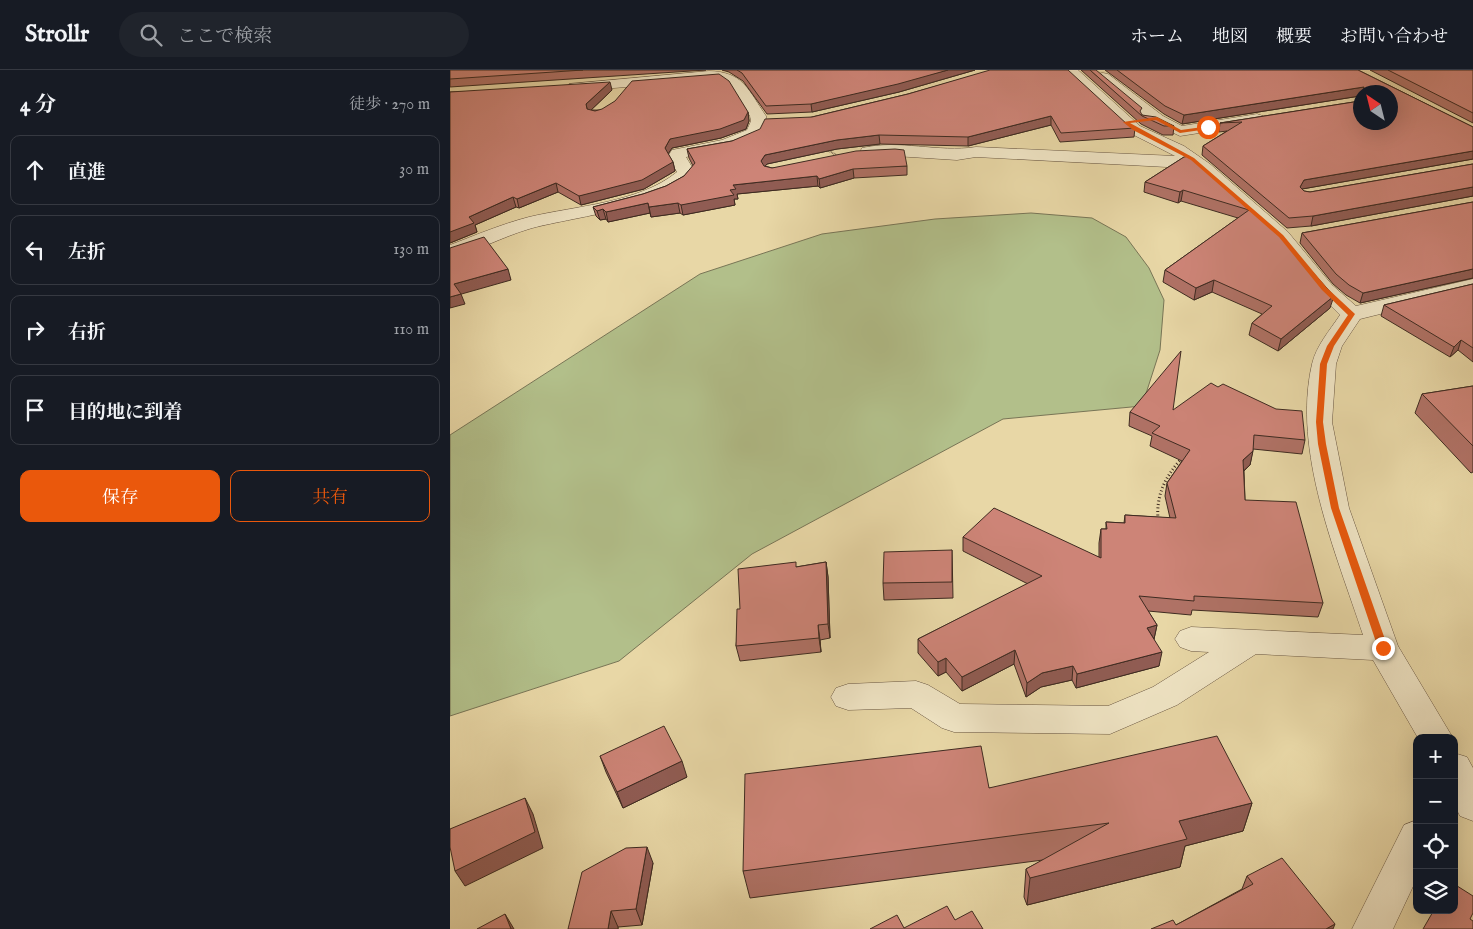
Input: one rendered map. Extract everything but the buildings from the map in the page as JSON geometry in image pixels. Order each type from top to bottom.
[{"type":"street","points":[[1069,70],[1134,129],[1193,159],[1292,236],[1324,289],[1352,314]]},
{"type":"street","points":[[1094,70],[1157,119],[1180,132],[1269,117]]},
{"type":"street","points":[[450,252],[532,222],[581,213],[662,189],[684,176],[686,172],[677,156],[681,152],[727,144],[749,136],[768,121],[758,116],[732,79],[711,72],[627,83],[560,88]]},
{"type":"street","points":[[615,99],[621,94],[627,83]]},
{"type":"street","points":[[1125,122],[1157,119]]},
{"type":"street","points":[[838,156],[879,150],[957,155],[976,152],[1166,162],[1193,159]]},
{"type":"street","points":[[1434,734],[1383,648],[1335,508],[1319,422],[1324,364],[1331,346],[1352,314],[1473,285]]},
{"type":"street","points":[[1191,639],[1383,648]]},
{"type":"street","points":[[848,697],[916,694],[954,718],[1110,720],[1165,696],[1250,642]]},
{"type":"street","points":[[1372,929],[1413,845]]},
{"type":"path","points":[[823,148],[838,156]]},
{"type":"path","points":[[1158,520],[1156,510],[1159,491],[1168,473],[1185,455]]},
{"type":"green space","points":[[1031,213],[1092,218],[1126,237],[1149,268],[1164,300],[1160,350],[1142,406],[1003,419],[752,554],[619,661],[450,716],[450,435],[700,274],[822,234],[935,219]]},
{"type":"route","points":[[1208,127],[1180,132],[1157,119],[1125,122],[1134,129],[1193,159],[1281,236],[1324,289],[1352,314],[1331,346],[1324,364],[1319,422],[1335,508],[1383,648]]}]
